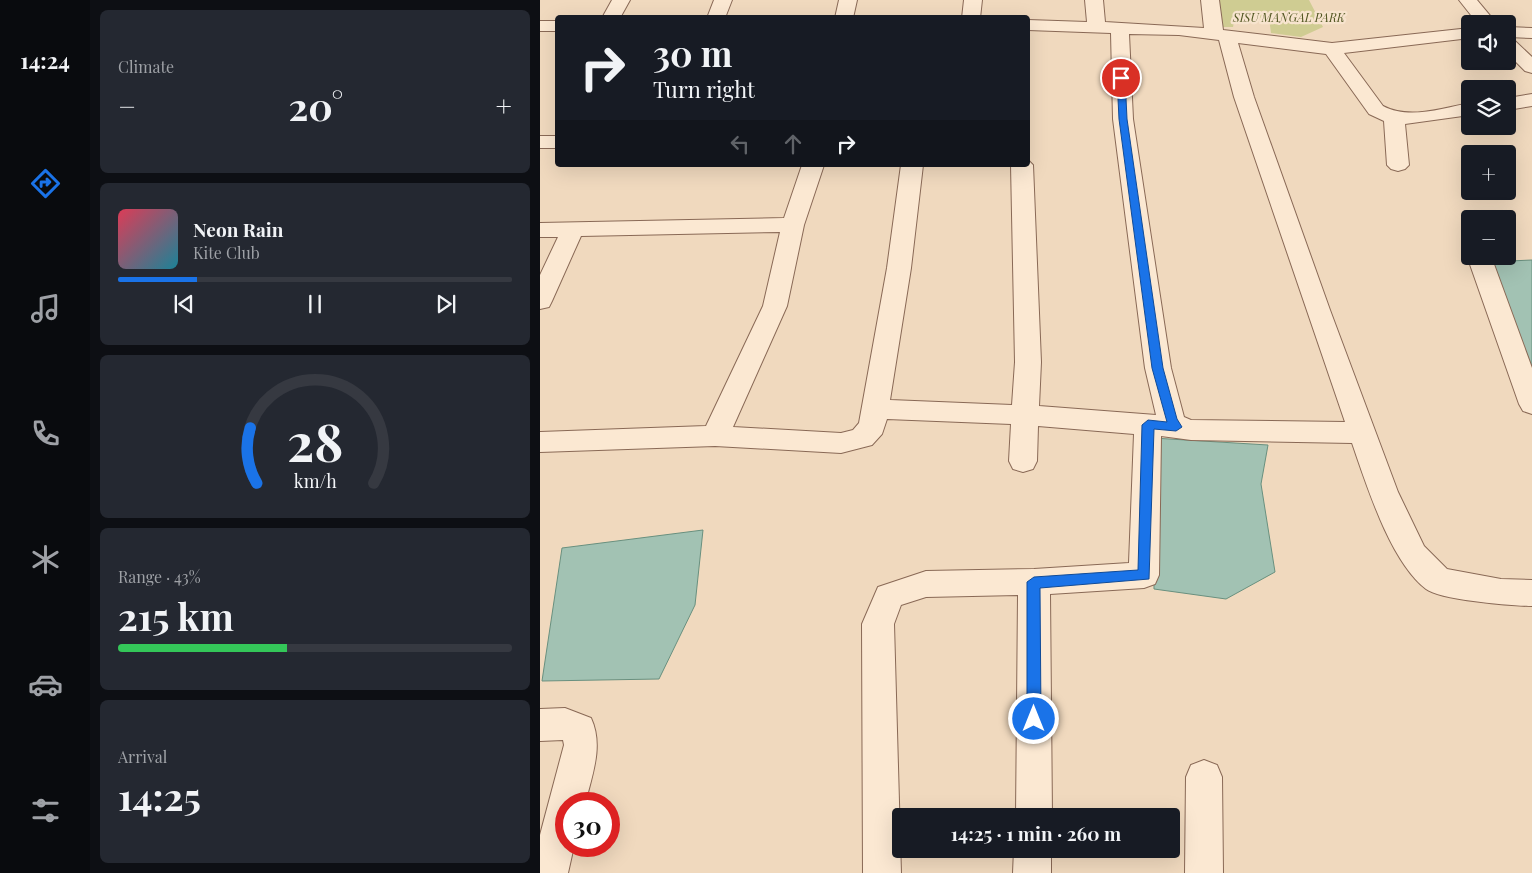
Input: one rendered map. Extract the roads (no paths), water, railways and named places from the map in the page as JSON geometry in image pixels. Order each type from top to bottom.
[{"type":"street","points":[[613,15],[621,0]]},
{"type":"street","points":[[717,15],[723,0]]},
{"type":"street","points":[[845,15],[848,0]]},
{"type":"street","points":[[971,15],[973,0]]},
{"type":"street","points":[[1094,0],[1096,26]]},
{"type":"street","points":[[1210,0],[1273,184],[1384,492],[1413,554],[1438,581],[1501,592],[1532,593]]},
{"type":"street","points":[[1468,0],[1480,15]]},
{"type":"street","points":[[1030,25],[1120,27],[1221,35],[1332,49],[1461,34]]},
{"type":"street","points":[[1120,27],[1123,119],[1158,368],[1172,420],[1162,426]]},
{"type":"street","points":[[1516,32],[1532,33]]},
{"type":"street","points":[[1332,49],[1376,110],[1384,116],[1394,118],[1461,110]]},
{"type":"street","points":[[1516,52],[1532,67]]},
{"type":"street","points":[[1516,103],[1532,100]]},
{"type":"street","points":[[1394,118],[1398,165]]},
{"type":"street","points":[[540,142],[555,142]]},
{"type":"street","points":[[715,436],[775,306],[793,225],[812,167]]},
{"type":"street","points":[[540,442],[715,436],[841,443],[862,438],[872,427],[899,268],[912,167]]},
{"type":"street","points":[[1022,167],[1028,362],[1023,461]]},
{"type":"street","points":[[540,230],[793,225]]},
{"type":"street","points":[[540,302],[573,230]]},
{"type":"street","points":[[1482,265],[1532,404]]},
{"type":"street","points":[[874,409],[1026,415],[1191,430],[1363,433]]},
{"type":"street","points":[[882,873],[878,624],[889,596],[926,584],[1034,582],[1144,575],[1162,426]]},
{"type":"street","points":[[1034,582],[1034,808]]},
{"type":"street","points":[[540,725],[565,724],[579,729],[582,745],[569,792]]},
{"type":"street","points":[[1204,777],[1204,873]]},
{"type":"street","points":[[549,873],[555,849]]},
{"type":"street","points":[[1032,873],[1033,858]]},
{"type":"park label","name":"SISU MANGAL PARK","points":[[1289,17]]}]
